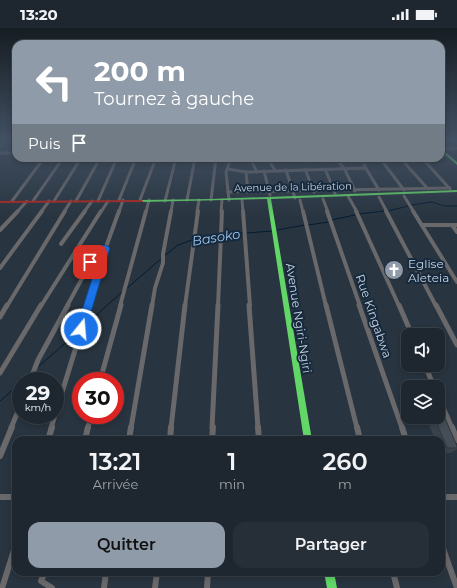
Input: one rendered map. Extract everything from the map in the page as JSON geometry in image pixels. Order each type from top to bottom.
[{"type":"main road","name":"Avenue de la Libération","points":[[0,202],[211,200],[336,193],[379,197],[404,193],[454,191]]},
{"type":"main road","name":"Avenue de la Libération","points":[[296,196],[323,199],[352,195],[454,191]]},
{"type":"main road","name":"Avenue de la Libération","points":[[226,198],[242,200],[269,197]]},
{"type":"main road","name":"Avenue Ngiri-Ngiri","points":[[269,197],[307,436]]},
{"type":"main road","points":[[330,576],[332,588]]},
{"type":"street","points":[[12,201],[38,166]]},
{"type":"street","points":[[0,230],[30,201],[57,166]]},
{"type":"street","points":[[0,268],[75,166]]},
{"type":"street","points":[[0,316],[95,166]]},
{"type":"street","points":[[61,244],[95,200],[113,166]]},
{"type":"street","points":[[49,436],[106,248],[133,166]]},
{"type":"street","points":[[140,200],[153,166]]},
{"type":"street","points":[[165,201],[174,166]]},
{"type":"street","points":[[188,200],[194,166]]},
{"type":"street","points":[[211,200],[215,166]]},
{"type":"street","points":[[212,436],[220,235],[226,198],[226,172],[229,166]]},
{"type":"street","points":[[254,166],[257,172]]},
{"type":"street","points":[[272,166],[274,170]]},
{"type":"street","points":[[305,166],[314,194]]},
{"type":"street","points":[[386,166],[404,193],[410,206],[457,282]]},
{"type":"street","points":[[410,166],[428,189]]},
{"type":"street","points":[[430,166],[454,191]]},
{"type":"street","points":[[344,168],[352,195],[365,228],[409,328]]},
{"type":"street","points":[[228,169],[257,172],[274,170],[365,168],[379,190]]},
{"type":"street","points":[[325,169],[336,193]]},
{"type":"street","points":[[286,170],[296,196],[359,436]]},
{"type":"street","points":[[264,171],[269,197]]},
{"type":"street","points":[[246,172],[248,192]]},
{"type":"street","points":[[352,195],[379,190],[404,193],[428,189],[454,191]]},
{"type":"street","points":[[226,198],[248,192],[269,197],[296,196]]},
{"type":"street","points":[[379,197],[457,345]]},
{"type":"street","name":"Rue Kingabwa","points":[[323,199],[405,436]]},
{"type":"street","points":[[103,372],[149,200]]},
{"type":"street","points":[[130,436],[155,288],[163,262],[163,254],[173,200]]},
{"type":"street","points":[[170,436],[199,200]]},
{"type":"street","points":[[242,200],[259,436]]},
{"type":"street","points":[[0,373],[36,313],[108,201]]},
{"type":"street","points":[[422,225],[455,225],[457,232]]},
{"type":"street","points":[[33,372],[38,360],[90,262],[98,249],[106,248]]},
{"type":"street","points":[[445,412],[457,440]]},
{"type":"street","points":[[0,456],[13,424]]},
{"type":"street","points":[[86,436],[89,424]]},
{"type":"street","points":[[0,497],[12,497]]},
{"type":"street","points":[[445,497],[457,497]]},
{"type":"street","points":[[445,554],[457,588]]},
{"type":"street","points":[[2,588],[12,557]]},
{"type":"street","points":[[43,576],[41,581],[52,588]]},
{"type":"street","points":[[104,588],[106,576]]},
{"type":"street","points":[[155,588],[156,576]]},
{"type":"street","points":[[207,588],[208,576]]},
{"type":"street","points":[[394,576],[397,588]]},
{"type":"building","points":[[445,418],[457,448],[447,448],[445,436],[442,436],[437,424],[445,424]]},
{"type":"waterway","name":"Basoko","points":[[411,205],[432,202],[444,206],[457,206]]},
{"type":"waterway","name":"Basoko","points":[[388,211],[408,206]]},
{"type":"waterway","name":"Basoko","points":[[358,214],[385,211]]},
{"type":"waterway","name":"Basoko","points":[[331,220],[355,215]]},
{"type":"waterway","name":"Basoko","points":[[308,225],[329,222]]},
{"type":"waterway","name":"Basoko","points":[[277,230],[305,225]]},
{"type":"waterway","name":"Basoko","points":[[247,233],[272,231]]},
{"type":"waterway","name":"Basoko","points":[[223,235],[244,233]]},
{"type":"waterway","name":"Basoko","points":[[195,240],[220,235]]},
{"type":"waterway","name":"Basoko","points":[[164,256],[178,245],[192,240]]},
{"type":"waterway","name":"Basoko","points":[[126,289],[162,258]]},
{"type":"waterway","name":"Basoko","points":[[84,326],[122,292]]},
{"type":"waterway","name":"Basoko","points":[[38,367],[79,331]]},
{"type":"waterway","name":"Basoko","points":[[0,401],[12,391]]},
{"type":"traffic: fast","points":[[141,201],[211,200],[457,191]]},
{"type":"traffic: fast","points":[[269,198],[307,436]]},
{"type":"traffic: fast","points":[[330,576],[332,588]]},
{"type":"traffic: jam","points":[[0,202],[141,201]]},
{"type":"place","name":"Eglise Aleteia","points":[[394,270]]},
{"type":"route","points":[[81,329],[106,248],[98,249],[90,262]]}]
